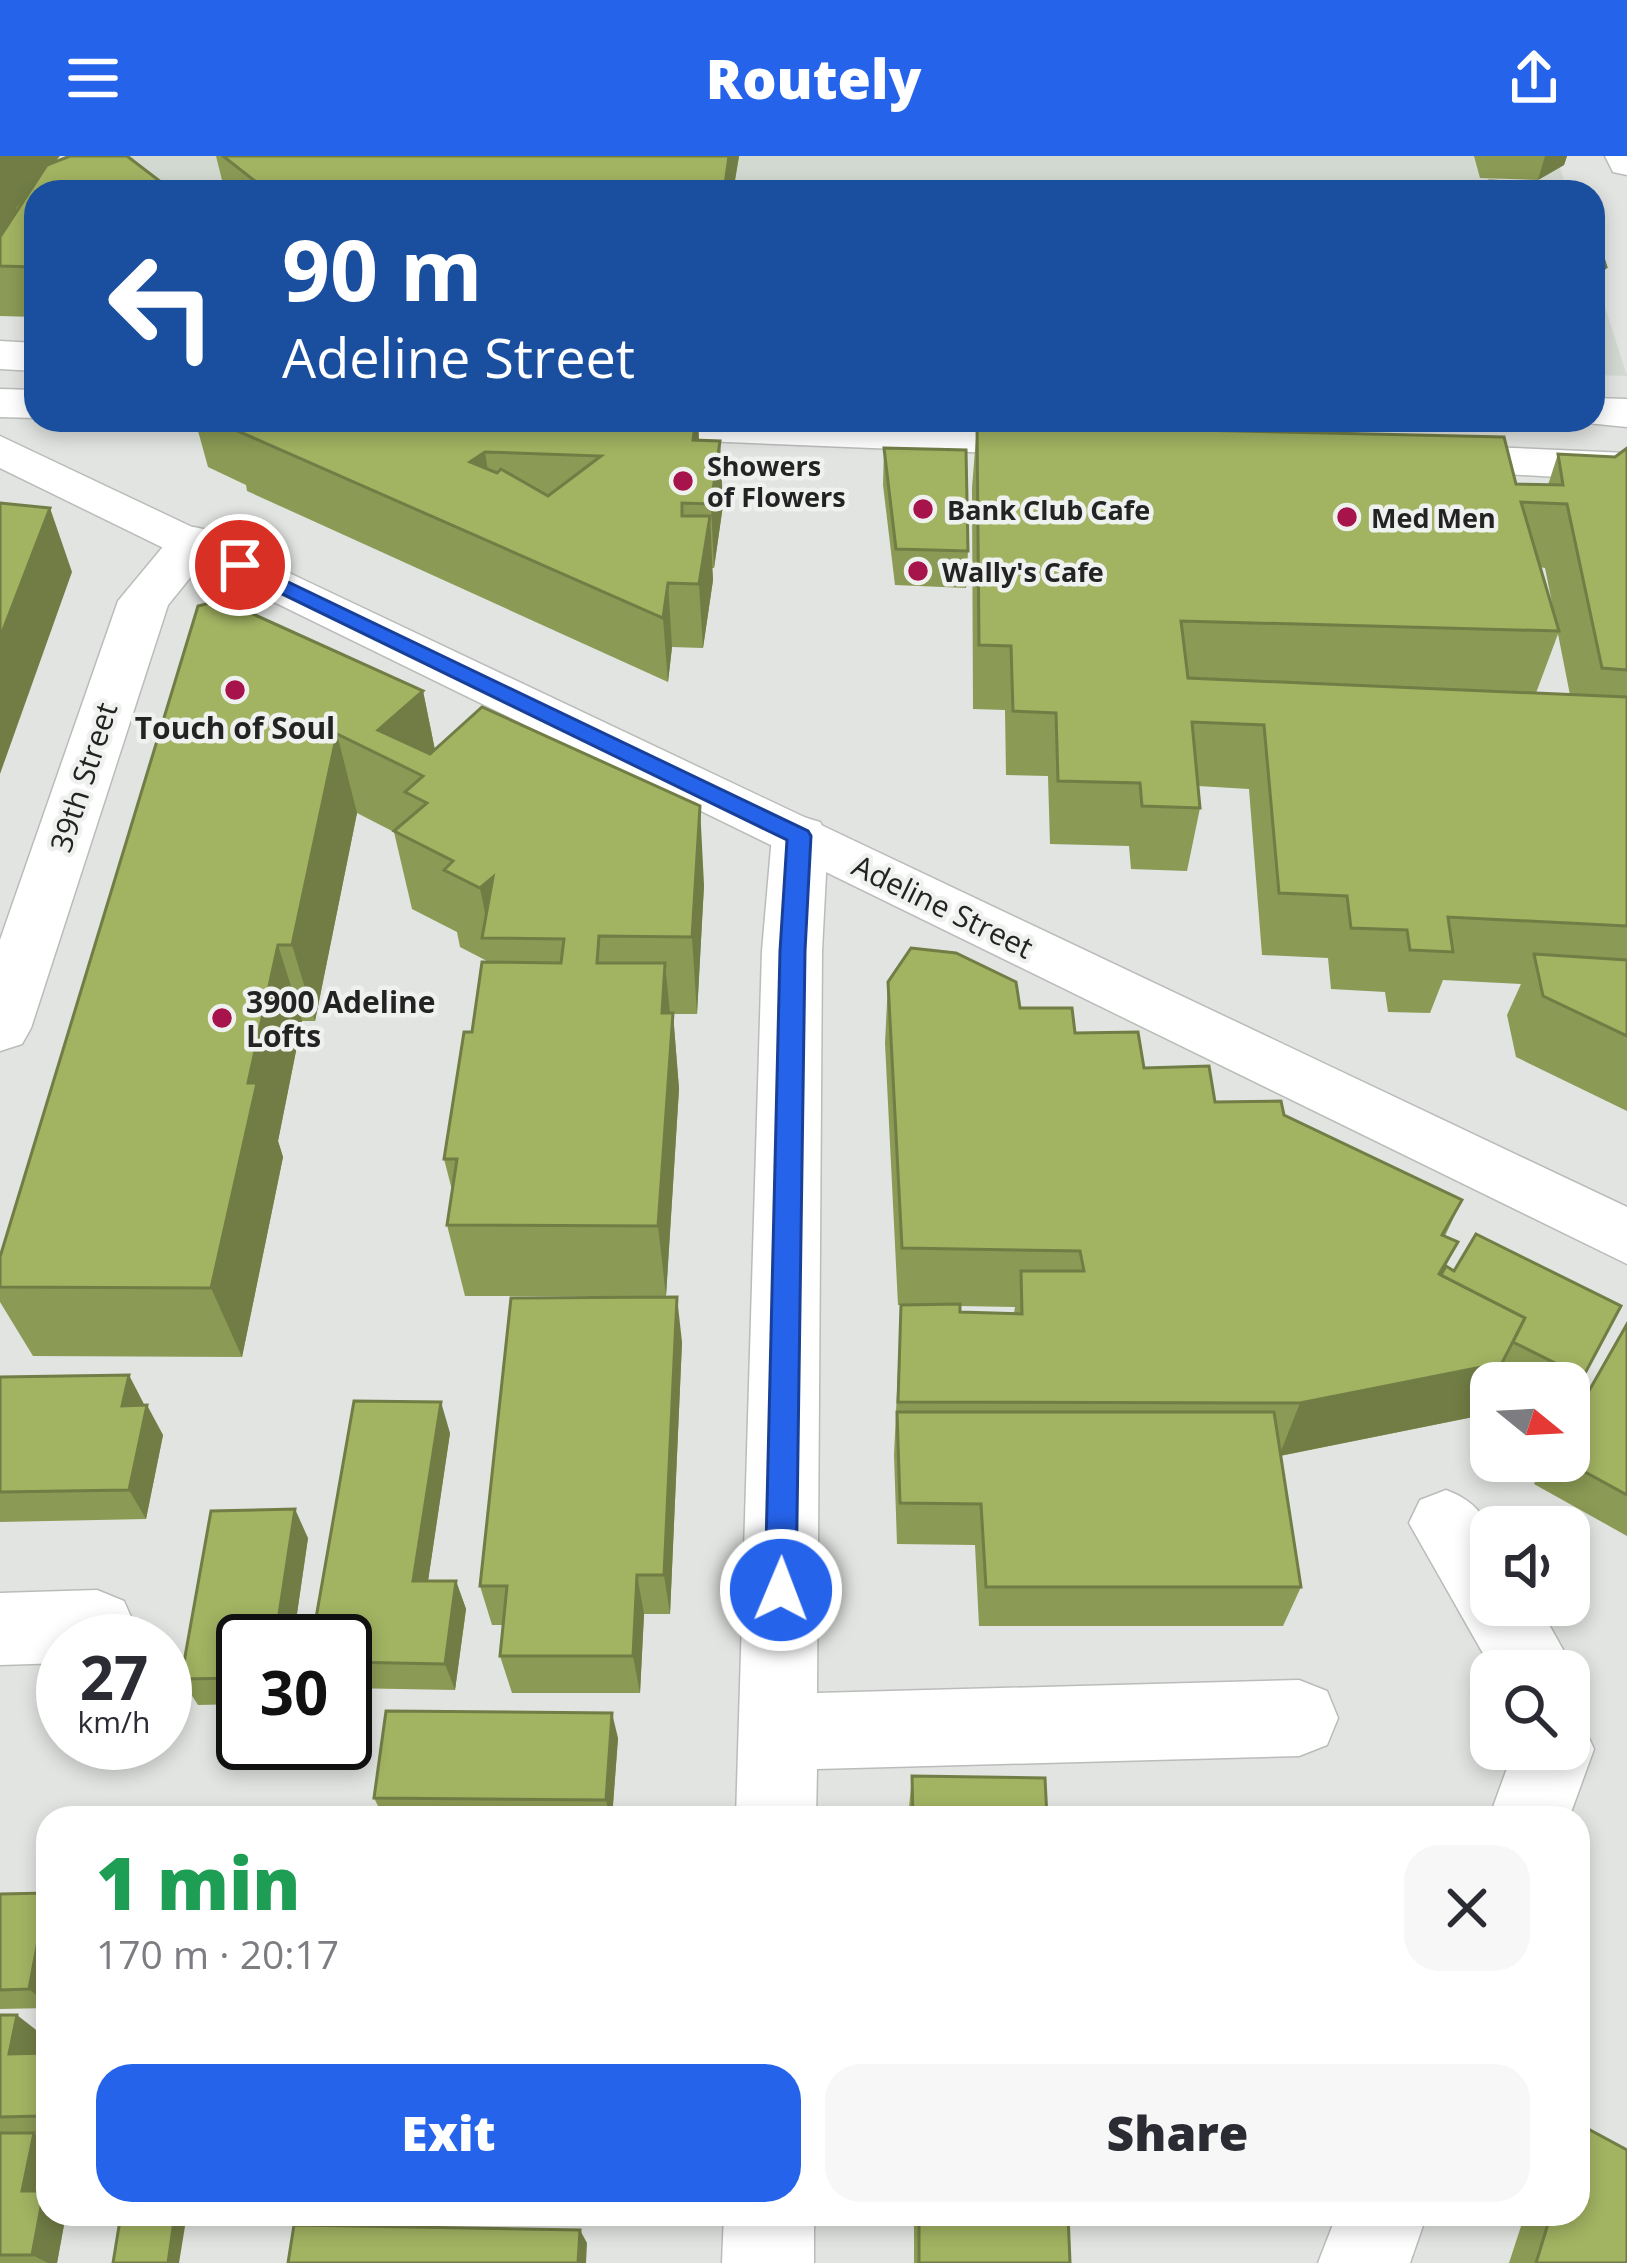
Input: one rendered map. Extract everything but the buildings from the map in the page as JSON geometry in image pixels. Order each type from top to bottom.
[{"type":"main road","points":[[920,432],[1145,439],[1221,449]]},
{"type":"main road","name":"Adeline Street","points":[[0,450],[1627,1237]]},
{"type":"main road","points":[[1364,455],[1627,467]]},
{"type":"main road","name":"39th Street","points":[[0,1028],[145,601],[194,542]]},
{"type":"main road","points":[[776,1806],[792,975],[800,836]]},
{"type":"main road","points":[[1446,1523],[1470,1562]]},
{"type":"main road","points":[[0,1629],[36,1628]]},
{"type":"main road","points":[[777,1732],[1299,1718]]},
{"type":"main road","points":[[1533,1806],[1546,1770]]},
{"type":"main road","points":[[768,2263],[769,2226]]},
{"type":"main road","points":[[1364,2263],[1378,2226]]},
{"type":"shaded area","points":[[92,156],[1556,156],[1564,180],[121,180]]},
{"type":"shaded area","points":[[1605,307],[1627,376],[1605,375]]},
{"type":"place","name":"Showers of Flowers","points":[[683,481]]},
{"type":"place","name":"Bank Club Cafe","points":[[923,509]]},
{"type":"place","name":"Med Men","points":[[1347,517]]},
{"type":"place","name":"Wally's Cafe","points":[[918,571]]},
{"type":"place","name":"Touch of Soul","points":[[235,690]]},
{"type":"place","name":"3900 Adeline Lofts","points":[[222,1018]]},
{"type":"route","points":[[240,565],[800,836],[793,951],[781,1590]]}]
